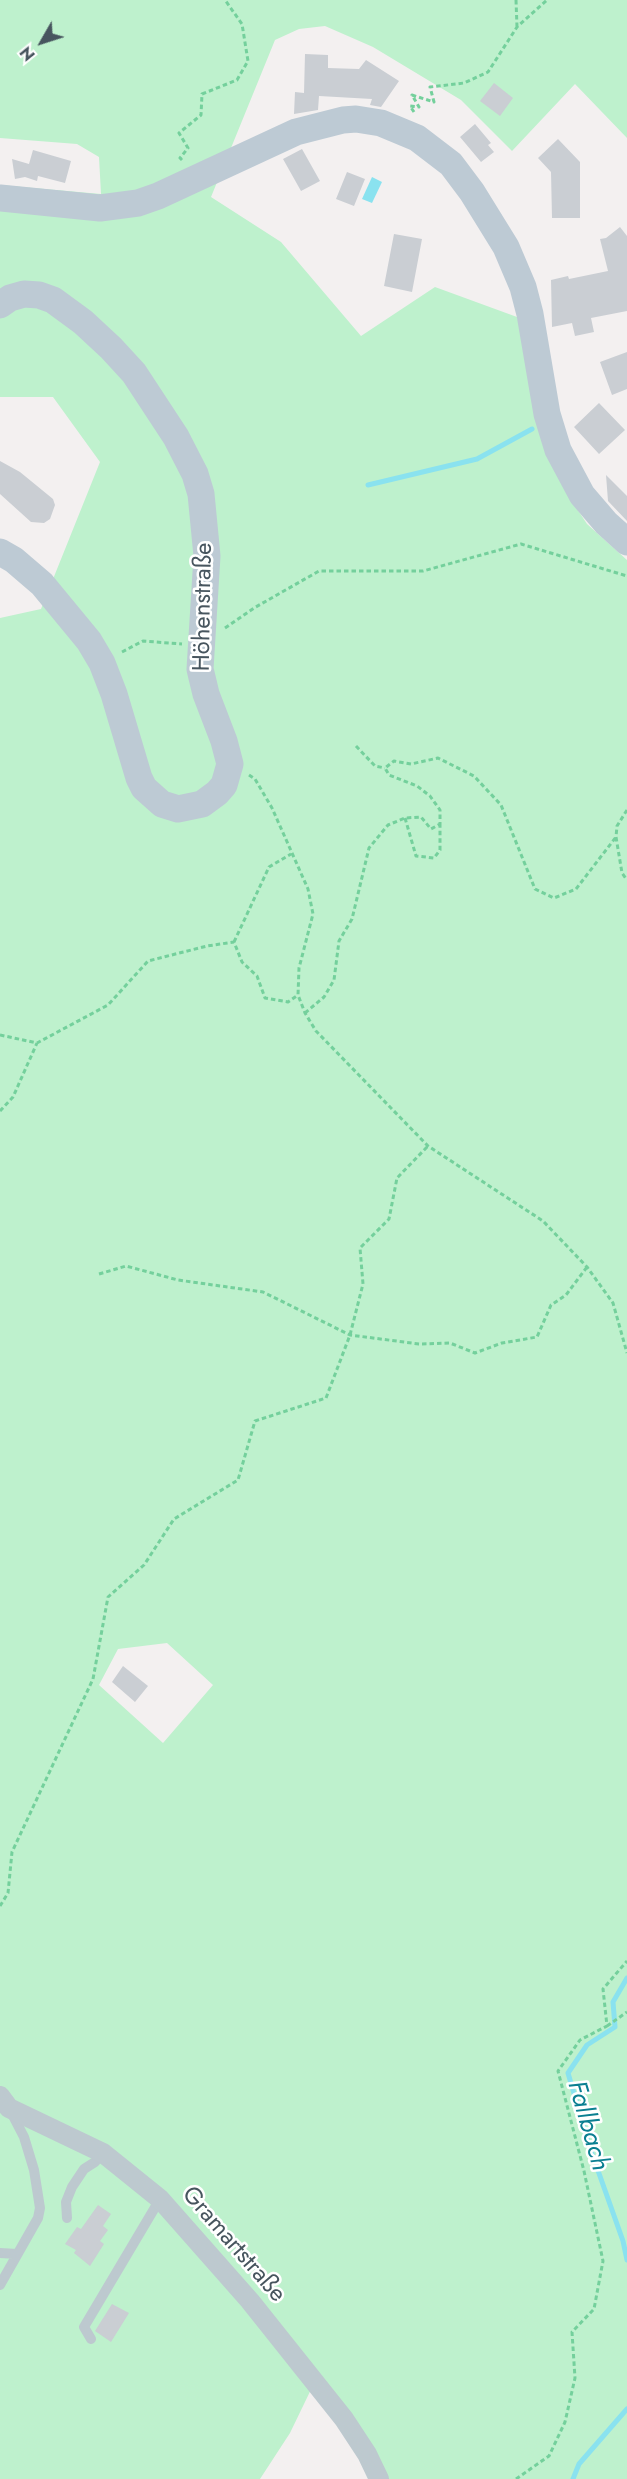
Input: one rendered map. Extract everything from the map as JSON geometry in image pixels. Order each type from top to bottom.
[{"type":"street","points":[[0,198],[100,208],[138,203],[296,132],[343,120],[356,119],[381,123],[417,138],[451,164],[472,192],[506,247],[523,287],[530,314],[547,414],[558,450],[582,495],[606,523],[627,542]]},
{"type":"street","name":"Höhenstraße","points":[[0,305],[10,298],[24,294],[53,300],[69,310],[111,348],[134,374],[176,437],[195,474],[204,515],[207,556],[200,645],[202,681],[230,764]]},
{"type":"street","points":[[0,552],[29,572],[58,602],[89,641],[102,663],[114,694],[144,788],[162,804],[178,809],[202,804],[224,785],[230,764]]},
{"type":"street","name":"Gramartstraße","points":[[4,2102],[103,2152],[160,2199],[250,2301],[339,2411],[367,2454],[379,2479]]},
{"type":"lane","points":[[0,2285],[38,2218],[40,2199],[24,2137],[4,2102]]},
{"type":"lane","points":[[67,2218],[66,2202],[72,2187],[84,2169],[95,2162],[103,2152]]},
{"type":"lane","points":[[92,2339],[84,2327],[160,2199]]},
{"type":"lane","points":[[0,2253],[17,2254]]},
{"type":"path","points":[[195,179],[180,158],[188,148],[180,133],[201,115],[202,94],[237,80],[248,61],[242,24],[225,0]]},
{"type":"path","points":[[516,0],[517,27]]},
{"type":"path","points":[[417,138],[425,126],[410,106],[419,108],[412,95],[434,102],[430,87],[464,83],[488,72],[517,27],[547,0]]},
{"type":"path","points":[[102,663],[143,641],[200,645],[254,608],[319,571],[423,571],[521,544],[627,576]]},
{"type":"path","points":[[356,746],[375,766],[385,768],[389,775],[417,786],[430,796],[440,810],[440,850],[434,858],[416,856],[405,818]]},
{"type":"path","points":[[385,768],[394,761],[411,764],[438,758],[474,776],[501,806],[535,889],[554,898],[576,889],[616,837]]},
{"type":"path","points":[[230,764],[255,779],[308,889],[313,914],[299,968],[298,995],[316,1031],[428,1146],[543,1221],[587,1267],[613,1303],[627,1353]]},
{"type":"path","points":[[627,810],[617,826],[616,837],[622,873],[627,880]]},
{"type":"path","points":[[305,1013],[324,997],[334,980],[339,941],[352,919],[369,848],[388,825],[405,818],[421,817],[430,829],[440,825]]},
{"type":"path","points":[[292,853],[269,867],[234,942],[242,962],[257,976],[265,998],[288,1002],[298,995]]},
{"type":"path","points":[[0,1111],[13,1097],[37,1043],[108,1005],[148,961],[207,946],[234,942]]},
{"type":"path","points":[[0,1035],[37,1043]]},
{"type":"path","points":[[0,1906],[8,1893],[12,1852],[93,1679],[108,1597],[144,1565],[174,1519],[238,1480],[255,1421],[326,1398],[350,1335],[363,1284],[360,1248],[389,1219],[397,1178],[428,1146]]},
{"type":"path","points":[[99,1274],[126,1266],[178,1280],[263,1292],[350,1335],[418,1344],[450,1343],[475,1353],[502,1342],[537,1337],[552,1305],[566,1295],[587,1267]]},
{"type":"path","points":[[607,2026],[603,1989],[627,1961]]},
{"type":"path","points":[[516,2479],[549,2456],[565,2422],[575,2378],[572,2332],[594,2310],[603,2261],[584,2171],[558,2071],[580,2040],[627,2012]]},
{"type":"green space","points":[[0,0],[627,0],[627,138],[575,84],[512,151],[461,100],[373,47],[325,26],[299,29],[275,40],[211,197],[281,242],[361,336],[435,287],[517,317],[566,492],[587,524],[627,560],[627,2479],[389,2479],[376,2452],[318,2375],[290,2433],[260,2479],[0,2479],[0,618],[41,609],[100,462],[53,397],[0,397],[0,185],[101,194],[99,157],[77,144],[0,138]],"holes":[[[167,1643],[213,1685],[163,1743],[99,1685],[118,1649]]]},
{"type":"water","points":[[372,177],[382,182],[372,203],[362,199]]},
{"type":"building","points":[[305,54],[328,55],[328,68],[359,69],[366,60],[399,81],[381,107],[370,105],[372,99],[319,96],[318,110],[294,114],[295,92],[304,93]]},
{"type":"building","points":[[494,83],[513,98],[500,116],[480,101]]},
{"type":"building","points":[[475,124],[491,143],[488,145],[494,152],[481,162],[460,137]]},
{"type":"building","points":[[558,139],[580,162],[580,218],[552,218],[551,172],[538,158]]},
{"type":"building","points":[[302,149],[320,181],[301,191],[283,159]]},
{"type":"building","points":[[33,150],[71,161],[65,183],[38,176],[37,181],[25,177],[15,179],[12,159],[29,164]]},
{"type":"building","points":[[347,172],[365,179],[354,206],[336,199]]},
{"type":"building","points":[[620,227],[627,236],[627,311],[591,318],[594,332],[575,336],[572,323],[552,327],[551,280],[568,276],[569,279],[608,271],[600,239],[606,238]]},
{"type":"building","points":[[394,234],[422,239],[412,292],[384,286]]},
{"type":"building","points":[[627,352],[627,389],[612,395],[600,362]]},
{"type":"building","points":[[599,403],[625,430],[599,454],[574,427]]},
{"type":"building","points":[[0,461],[20,472],[53,499],[55,505],[50,519],[44,523],[31,522],[0,494]]},
{"type":"building","points":[[606,475],[627,496],[627,521],[608,501]]},
{"type":"building","points":[[123,1666],[148,1686],[135,1702],[112,1682]]},
{"type":"building","points":[[98,2205],[111,2214],[103,2226],[108,2230],[100,2241],[104,2244],[90,2266],[74,2253],[76,2250],[65,2244],[77,2227],[81,2229]]},
{"type":"building","points":[[112,2304],[129,2313],[111,2342],[95,2331]]},
{"type":"waterway","points":[[368,485],[477,459],[532,429]]},
{"type":"waterway","name":"Fallbach","points":[[627,1978],[613,2002],[615,2027],[587,2045],[568,2073],[590,2148],[623,2241],[627,2260]]},
{"type":"waterway","name":"Fallbach","points":[[573,2479],[579,2464],[627,2409]]}]
